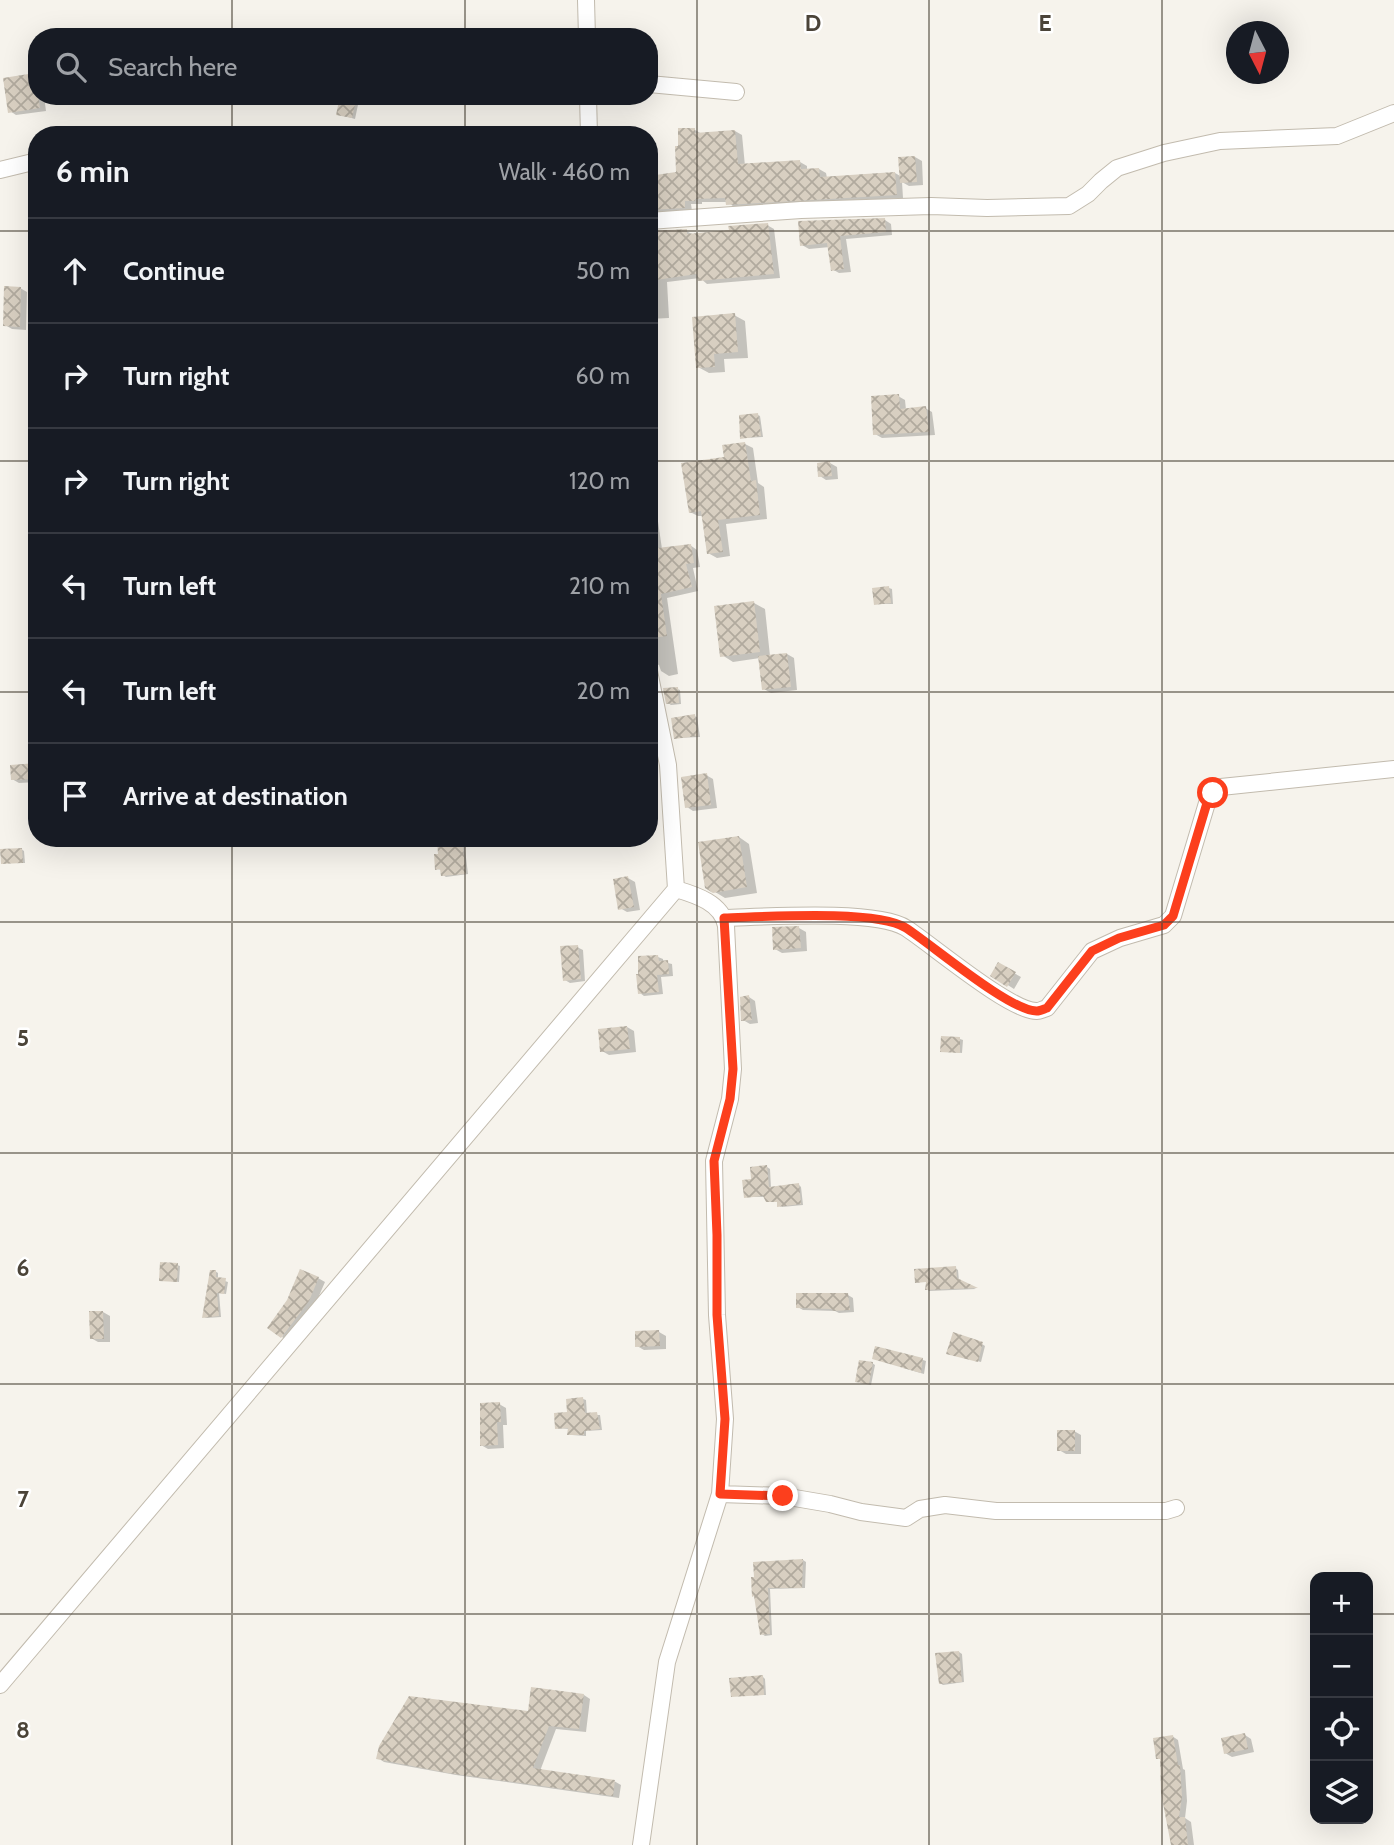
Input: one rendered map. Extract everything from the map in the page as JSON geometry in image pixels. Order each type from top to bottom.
[{"type":"street","points":[[586,0],[587,28]]},
{"type":"street","points":[[658,85],[736,92]]},
{"type":"street","points":[[588,105],[589,126]]},
{"type":"street","points":[[658,220],[801,210],[1069,206],[1088,194],[1117,168],[1164,153],[1220,141],[1337,136],[1394,113]]},
{"type":"street","points":[[0,170],[28,163]]},
{"type":"street","points":[[0,1685],[676,889],[668,765],[658,716]]},
{"type":"street","points":[[724,918],[803,916],[890,920],[1018,1006],[1036,1011],[1047,1008],[1092,951],[1119,938],[1164,925],[1173,916],[1207,803],[1221,787],[1394,769]]},
{"type":"street","points":[[641,1845],[667,1662],[720,1494],[725,1419],[717,1315],[714,1161],[730,1099],[733,1069],[724,918],[704,897],[676,889]]},
{"type":"street","points":[[720,1494],[783,1496],[830,1504],[861,1513],[906,1518],[920,1509],[945,1506],[996,1511],[1166,1511],[1176,1508]]},
{"type":"building","points":[[28,74],[28,105],[40,105],[40,108],[8,113],[3,78]]},
{"type":"building","points":[[338,105],[355,105],[352,118],[336,115]]},
{"type":"building","points":[[678,128],[695,128],[695,133],[735,130],[738,164],[800,160],[801,169],[819,168],[820,177],[895,172],[897,195],[726,205],[725,198],[695,199],[685,201],[685,208],[658,210],[658,175],[676,172],[675,146],[678,146]]},
{"type":"building","points":[[915,156],[917,182],[900,183],[898,157]]},
{"type":"building","points":[[885,218],[886,232],[840,236],[844,269],[831,271],[827,243],[800,246],[798,221]]},
{"type":"building","points":[[768,223],[774,274],[698,281],[697,274],[658,280],[658,231],[687,229],[687,234],[729,230],[728,226]]},
{"type":"building","points":[[4,286],[21,287],[20,327],[3,326]]},
{"type":"building","points":[[735,313],[738,352],[714,354],[715,367],[696,368],[692,317]]},
{"type":"building","points":[[899,394],[900,409],[926,406],[929,432],[873,435],[871,396]]},
{"type":"building","points":[[758,413],[761,436],[740,439],[739,415]]},
{"type":"building","points":[[745,442],[751,481],[756,480],[760,515],[718,520],[723,552],[707,554],[701,511],[689,513],[681,463],[724,457],[722,445]]},
{"type":"building","points":[[830,461],[832,476],[818,477],[817,463]]},
{"type":"building","points":[[691,544],[694,563],[686,564],[692,587],[661,594],[667,636],[658,637],[658,548]]},
{"type":"building","points":[[889,586],[891,603],[874,605],[872,588]]},
{"type":"building","points":[[754,601],[760,652],[720,657],[714,606]]},
{"type":"building","points":[[787,653],[791,687],[762,690],[758,656]]},
{"type":"building","points":[[678,687],[679,703],[666,704],[663,688]]},
{"type":"building","points":[[695,714],[698,736],[674,739],[671,718]]},
{"type":"building","points":[[28,764],[28,779],[11,780],[10,765]]},
{"type":"building","points":[[707,773],[711,805],[685,808],[681,777]]},
{"type":"building","points":[[739,836],[747,887],[713,893],[705,888],[698,842]]},
{"type":"building","points":[[438,847],[463,847],[466,874],[441,876],[440,869],[435,870],[434,854],[438,854]]},
{"type":"building","points":[[22,848],[23,863],[1,864],[0,849]]},
{"type":"building","points":[[628,876],[634,907],[618,910],[613,879]]},
{"type":"building","points":[[799,926],[801,948],[773,950],[772,927]]},
{"type":"building","points":[[578,945],[581,979],[563,981],[560,946]]},
{"type":"building","points":[[658,955],[659,961],[668,960],[669,974],[657,975],[659,992],[638,994],[638,956]]},
{"type":"building","points":[[998,962],[1016,972],[1007,987],[990,976]]},
{"type":"building","points":[[749,995],[752,1020],[741,1021],[740,997]]},
{"type":"building","points":[[627,1026],[630,1049],[600,1052],[598,1029]]},
{"type":"building","points":[[941,1036],[960,1037],[960,1053],[940,1052]]},
{"type":"building","points":[[767,1165],[769,1187],[799,1183],[801,1204],[777,1207],[777,1202],[766,1202],[763,1196],[744,1198],[742,1180],[751,1179],[750,1167]]},
{"type":"building","points":[[160,1262],[178,1263],[177,1282],[159,1281]]},
{"type":"building","points":[[956,1266],[957,1278],[978,1288],[925,1290],[926,1282],[915,1283],[914,1269]]},
{"type":"building","points":[[300,1269],[319,1277],[309,1301],[281,1338],[267,1328],[287,1300]]},
{"type":"building","points":[[210,1270],[216,1270],[216,1277],[226,1278],[224,1294],[217,1293],[219,1316],[202,1318]]},
{"type":"building","points":[[796,1293],[848,1293],[850,1310],[796,1308]]},
{"type":"building","points":[[89,1311],[103,1311],[104,1339],[90,1339]]},
{"type":"building","points":[[659,1330],[660,1346],[635,1347],[635,1331]]},
{"type":"building","points":[[953,1332],[983,1342],[978,1362],[946,1354]]},
{"type":"building","points":[[875,1346],[923,1358],[921,1373],[872,1359]]},
{"type":"building","points":[[859,1360],[873,1362],[869,1384],[855,1382]]},
{"type":"building","points":[[583,1397],[585,1413],[597,1412],[600,1429],[584,1431],[584,1435],[567,1435],[568,1428],[555,1429],[554,1413],[567,1412],[566,1399]]},
{"type":"building","points":[[500,1402],[498,1445],[480,1446],[480,1403]]},
{"type":"building","points":[[1057,1430],[1075,1430],[1075,1451],[1057,1451]]},
{"type":"building","points":[[803,1559],[802,1588],[768,1588],[770,1634],[760,1635],[754,1596],[752,1597],[753,1562]]},
{"type":"building","points":[[959,1651],[962,1682],[939,1684],[935,1653]]},
{"type":"building","points":[[763,1675],[764,1695],[731,1697],[729,1678]]},
{"type":"building","points":[[531,1687],[584,1694],[579,1729],[549,1726],[533,1768],[615,1780],[613,1796],[448,1773],[376,1759],[379,1746],[409,1696],[528,1711]]},
{"type":"building","points":[[1245,1733],[1248,1749],[1224,1754],[1221,1738]]},
{"type":"building","points":[[1173,1735],[1180,1765],[1182,1797],[1179,1817],[1185,1817],[1188,1845],[1171,1845],[1161,1793],[1160,1759],[1156,1759],[1153,1738]]},
{"type":"route","points":[[783,1496],[720,1494],[725,1419],[717,1315],[714,1161],[730,1099],[733,1069],[724,918],[803,916],[890,920],[1018,1006],[1036,1011],[1047,1008],[1092,951],[1119,938],[1164,925],[1173,916],[1207,803],[1213,793]]}]
